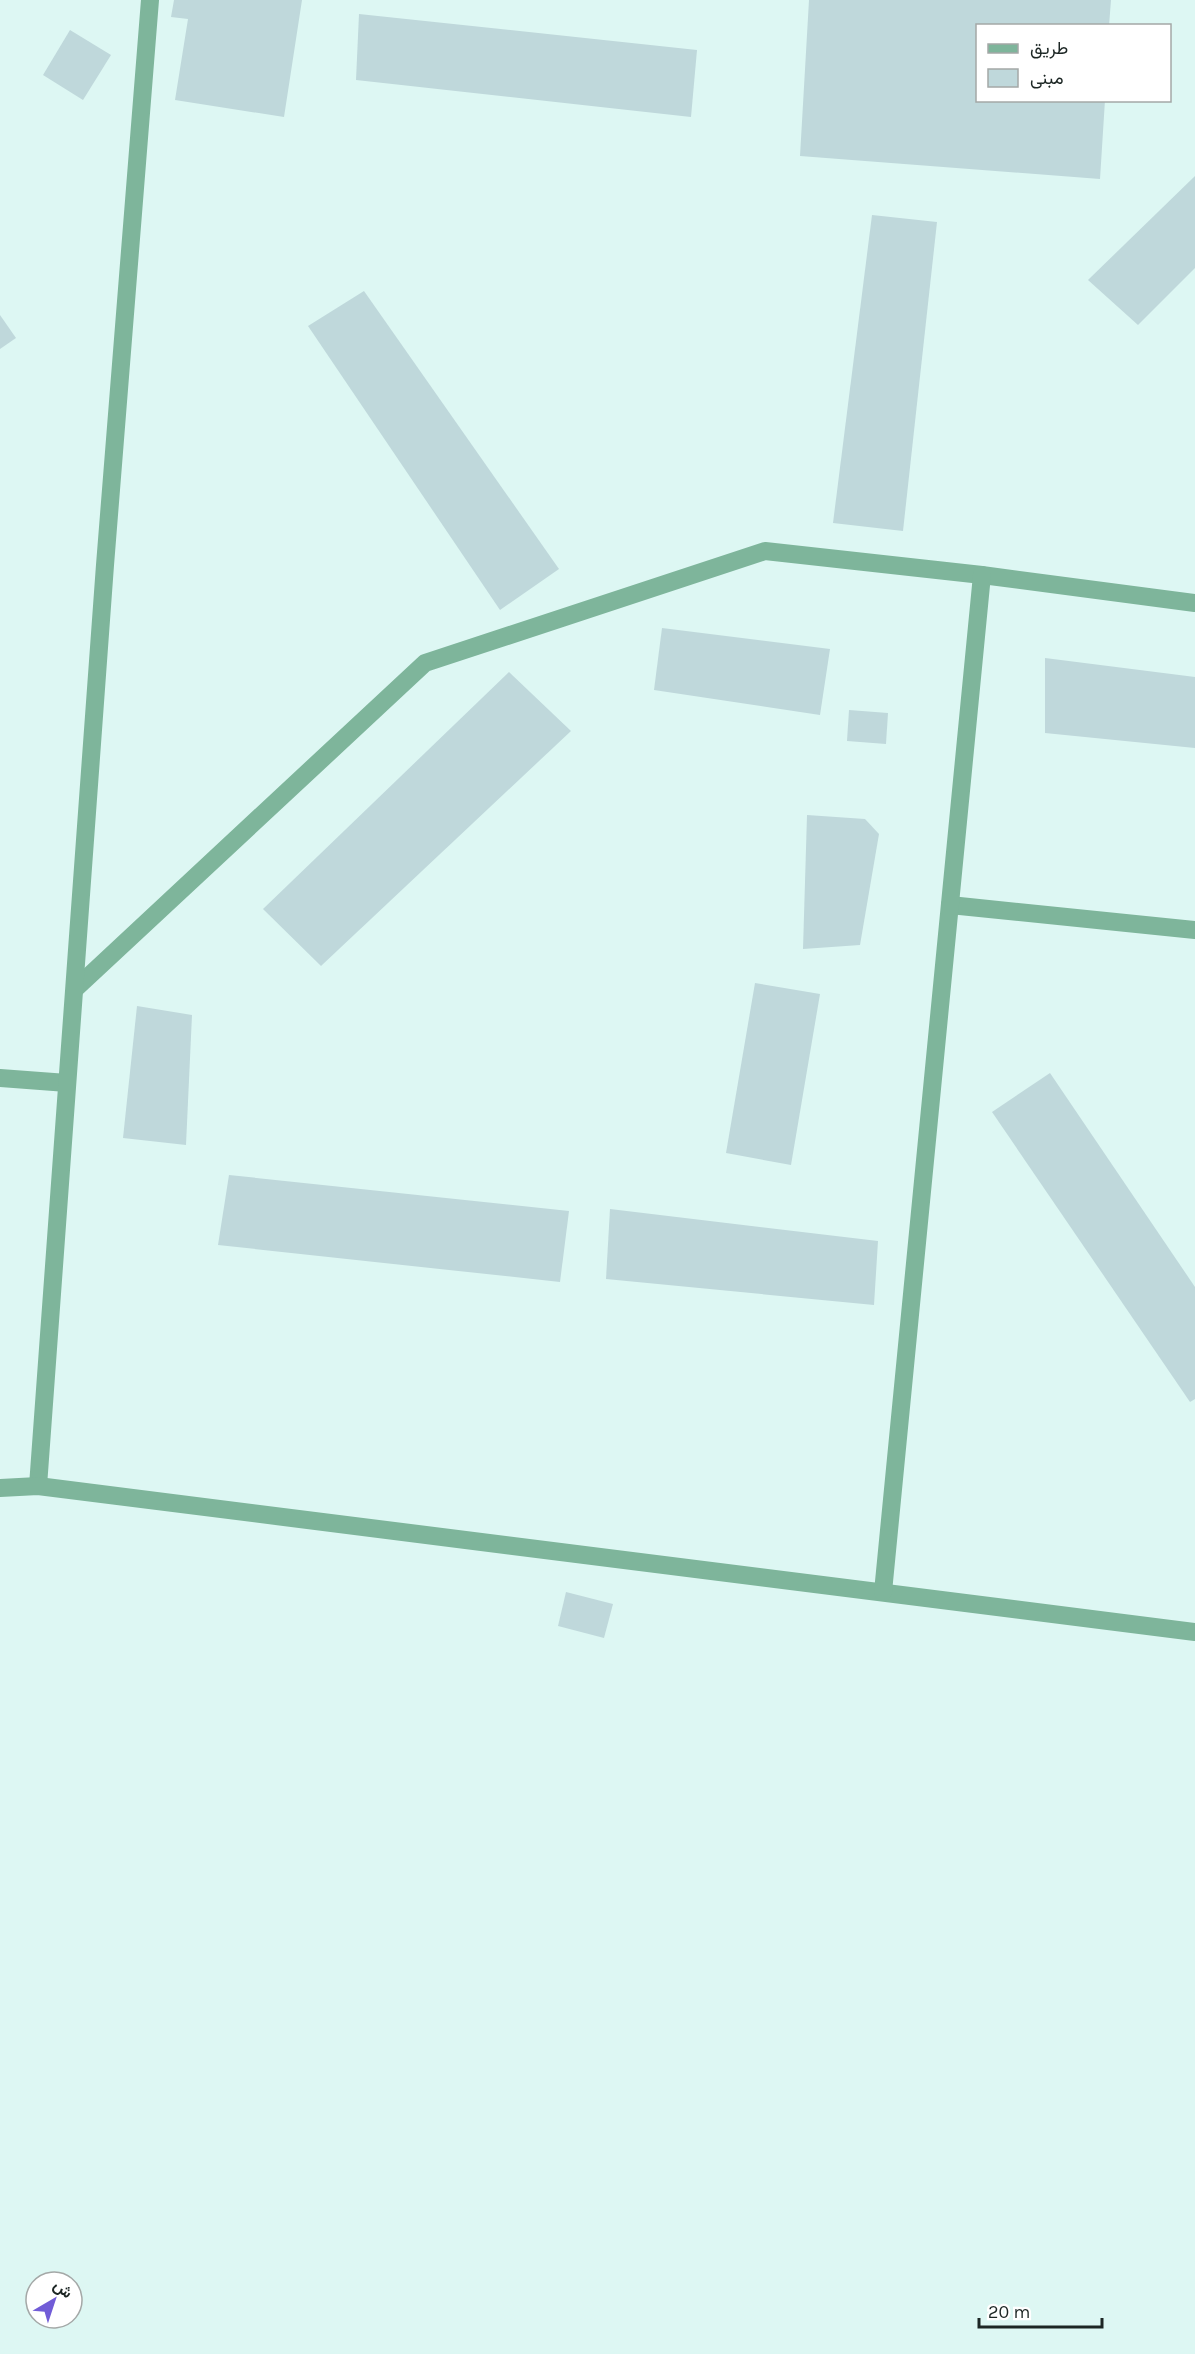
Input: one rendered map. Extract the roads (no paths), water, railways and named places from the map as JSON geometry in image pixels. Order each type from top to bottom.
[{"type":"street","points":[[38,1486],[107,541],[150,0]]},
{"type":"street","points":[[75,990],[425,663],[765,551],[982,575],[1195,603]]},
{"type":"street","points":[[883,1592],[982,575]]},
{"type":"street","points":[[950,905],[1195,930]]},
{"type":"street","points":[[0,1078],[67,1083]]},
{"type":"street","points":[[0,1488],[38,1486],[1195,1632]]}]
